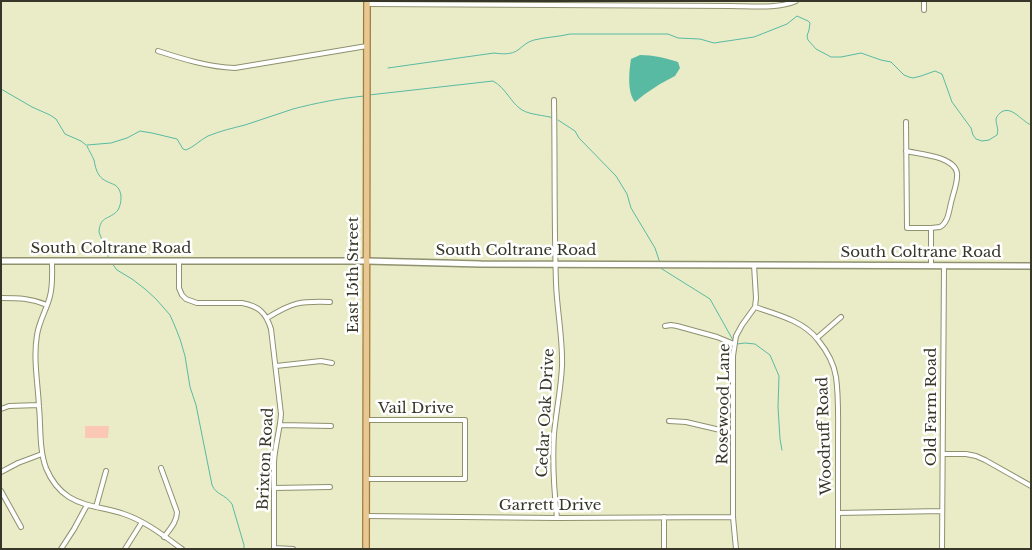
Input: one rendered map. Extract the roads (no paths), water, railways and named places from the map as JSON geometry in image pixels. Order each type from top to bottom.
[{"type":"main road","name":"East 15th Street","points":[[366,549],[367,3]]},
{"type":"main road","name":"South Coltrane Road","points":[[1,261],[367,261],[481,264],[1031,266]]},
{"type":"street","points":[[367,3],[539,6],[671,3],[780,6],[796,1]]},
{"type":"street","points":[[924,1],[924,10]]},
{"type":"street","points":[[158,51],[219,68],[235,68],[367,46]]},
{"type":"street","name":"Cedar Oak Drive","points":[[554,100],[555,264],[562,354],[554,431],[553,461],[557,518]]},
{"type":"street","points":[[906,122],[906,151],[907,228],[940,227],[946,222],[956,179],[956,168],[952,163],[945,160],[906,151]]},
{"type":"street","points":[[931,228],[931,266]]},
{"type":"street","points":[[52,261],[52,289],[39,323],[36,345],[42,454],[50,476],[57,487],[71,498],[87,505],[122,513],[142,522],[182,549]]},
{"type":"street","points":[[179,262],[179,288],[186,299],[197,303],[249,304],[255,306],[267,318],[296,303],[330,302]]},
{"type":"street","points":[[754,265],[755,307]]},
{"type":"street","name":"Old Farm Road","points":[[942,549],[944,266]]},
{"type":"street","points":[[1,298],[27,298],[47,305]]},
{"type":"street","name":"Woodruff Road","points":[[755,307],[784,317],[806,328],[817,338],[830,358],[836,378],[838,412],[838,549]]},
{"type":"street","name":"Rosewood Lane","points":[[736,549],[733,517],[733,356],[735,342],[742,325],[755,307]]},
{"type":"street","points":[[817,338],[841,317]]},
{"type":"street","name":"Brixton Road","points":[[267,318],[271,329],[281,414],[281,425],[275,451],[274,548]]},
{"type":"street","points":[[665,326],[672,324],[735,342]]},
{"type":"street","points":[[276,366],[322,361],[332,363]]},
{"type":"street","points":[[1,409],[9,406],[39,405]]},
{"type":"street","name":"Vail Drive","points":[[366,479],[465,479],[465,420],[367,420]]},
{"type":"street","points":[[668,421],[686,422],[733,433]]},
{"type":"street","points":[[281,425],[332,426]]},
{"type":"street","points":[[1,472],[42,454]]},
{"type":"street","points":[[942,454],[976,456],[1031,486]]},
{"type":"street","points":[[161,468],[177,512],[174,524],[164,536]]},
{"type":"street","points":[[96,507],[106,471]]},
{"type":"street","points":[[274,488],[330,487]]},
{"type":"street","points":[[1,491],[22,526]]},
{"type":"street","points":[[61,549],[87,505]]},
{"type":"street","points":[[838,513],[942,511]]},
{"type":"street","name":"Garrett Drive","points":[[366,516],[733,517]]},
{"type":"street","points":[[664,518],[664,549]]},
{"type":"street","points":[[125,549],[142,522]]},
{"type":"street","points":[[274,548],[292,549]]},
{"type":"water","points":[[640,55],[678,62],[680,68],[675,76],[635,102],[632,98],[629,82],[631,59]]},
{"type":"waterway","points":[[388,68],[494,53],[515,52],[534,40],[570,34],[668,34],[678,38],[700,39],[714,43],[754,37],[787,24],[797,16],[810,23],[808,40],[816,49],[831,57],[861,53],[891,62],[904,75],[909,77],[913,78],[935,71],[942,74],[952,102],[971,128],[976,139],[982,141],[989,140],[997,135],[996,119],[1004,111],[1016,114],[1031,125]]},
{"type":"waterway","points":[[369,95],[493,81],[522,110],[554,118]]},
{"type":"waterway","points":[[1,89],[50,115],[56,119],[65,134],[86,145]]},
{"type":"waterway","points":[[87,145],[111,143],[140,131],[177,139],[183,149],[186,150],[213,134],[293,109],[365,96]]},
{"type":"waterway","points":[[558,120],[575,131],[579,138],[616,176],[627,194],[631,208],[655,248],[660,263]]},
{"type":"waterway","points":[[87,146],[99,175],[104,180],[118,187],[121,193],[118,210],[103,220],[99,232],[109,259]]},
{"type":"waterway","points":[[111,262],[117,270],[145,289],[170,315],[185,356],[212,485],[216,491],[232,504],[244,549]]},
{"type":"waterway","points":[[661,267],[710,299],[734,342]]},
{"type":"waterway","points":[[737,344],[755,344],[770,355],[779,376],[778,407],[782,450]]}]
